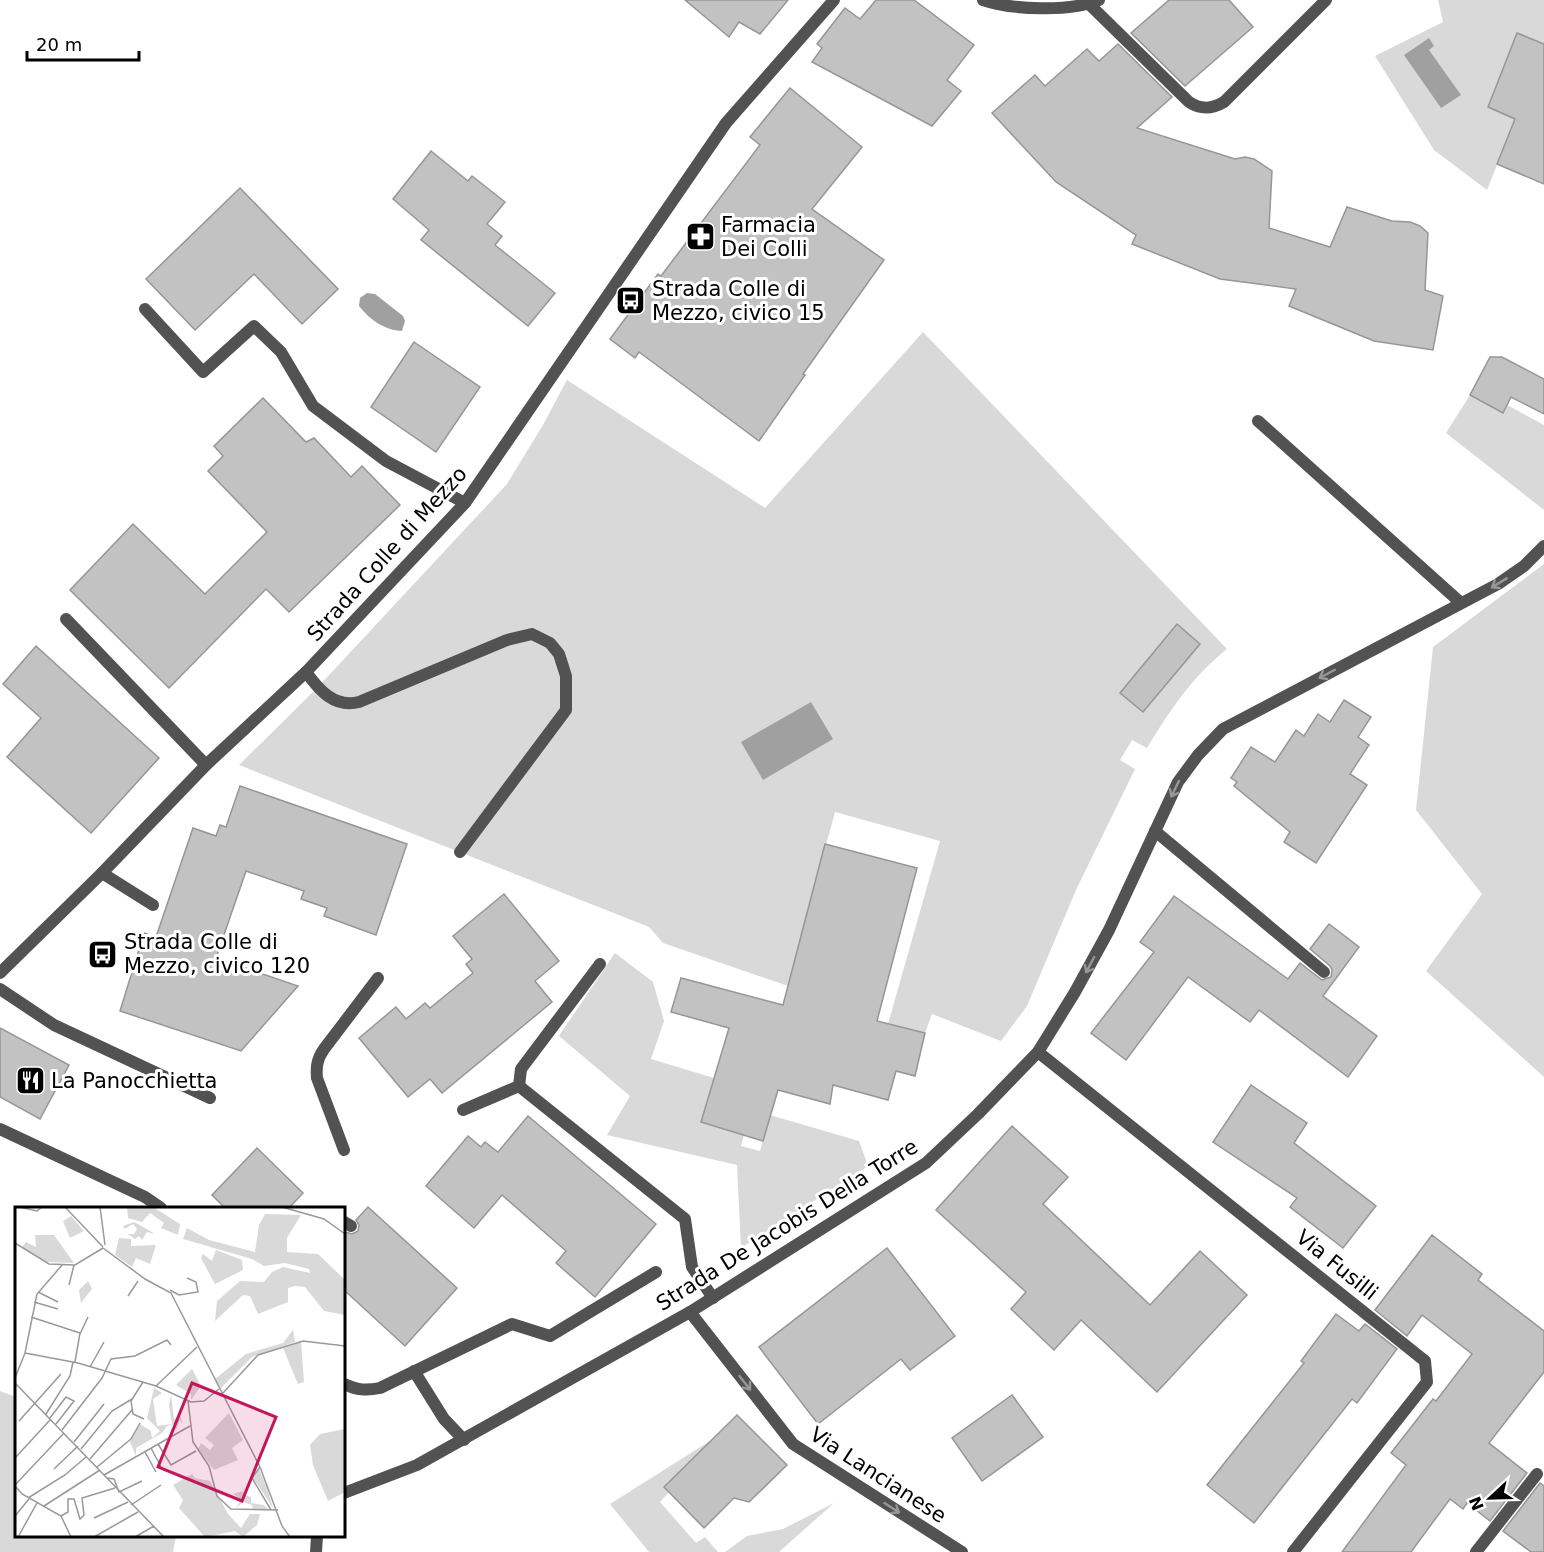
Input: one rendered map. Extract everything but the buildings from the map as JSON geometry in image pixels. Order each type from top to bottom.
[{"type":"street","name":"Strada Colle di Mezzo","points":[[0,973],[102,873],[206,765],[306,672],[465,503],[726,123],[834,0]]},
{"type":"street","points":[[983,0],[1023,7],[1094,2],[1189,102],[1196,107],[1206,108],[1216,107],[1224,102],[1326,0]]},
{"type":"street","points":[[145,309],[203,372],[254,326],[281,352],[313,406],[386,461],[465,503]]},
{"type":"street","points":[[1258,421],[1461,603]]},
{"type":"street","name":"Strada De Jacobis Della Torre","points":[[345,1493],[417,1466],[690,1312],[926,1163],[978,1114],[1038,1052],[1075,992],[1108,930],[1178,782],[1198,755],[1222,729],[1498,584],[1524,566],[1544,546]]},
{"type":"street","points":[[66,619],[206,765]]},
{"type":"street","points":[[306,672],[319,690],[340,703],[348,705],[507,640],[532,634],[550,643],[559,654],[566,676],[566,710],[460,852]]},
{"type":"street","points":[[1155,831],[1324,972]]},
{"type":"street","points":[[102,873],[153,905]]},
{"type":"street","points":[[519,1086],[521,1069],[600,964]]},
{"type":"street","points":[[344,1150],[317,1078],[316,1067],[318,1057],[378,978]]},
{"type":"street","points":[[0,989],[54,1025],[210,1098]]},
{"type":"street","name":"Via Fusilli","points":[[1038,1052],[1425,1361],[1427,1382],[1293,1552]]},
{"type":"street","points":[[463,1110],[519,1086]]},
{"type":"street","points":[[519,1086],[685,1219],[692,1267],[712,1298]]},
{"type":"street","points":[[0,1129],[145,1197],[158,1207]]},
{"type":"street","points":[[345,1384],[366,1391],[380,1388],[512,1324],[550,1336],[656,1272]]},
{"type":"street","name":"Via Lancianese","points":[[690,1312],[793,1444],[962,1552]]},
{"type":"street","points":[[414,1371],[444,1419],[464,1440]]},
{"type":"street","points":[[1476,1552],[1537,1474]]},
{"type":"street","points":[[316,1552],[317,1537]]},
{"type":"shaded area","points":[[1438,0],[1544,0],[1544,44],[1517,33],[1489,107],[1515,119],[1487,190],[1434,150],[1375,56],[1443,22]]},
{"type":"shaded area","points":[[1429,38],[1434,46],[1429,50],[1461,95],[1441,108],[1404,55]]},
{"type":"shaded area","points":[[367,293],[375,294],[403,316],[405,321],[402,331],[383,326],[363,311],[359,306],[360,298]]},
{"type":"shaded area","points":[[923,332],[1227,649],[1182,695],[1147,748],[1132,740],[1120,760],[1135,769],[1076,890],[1027,1006],[1001,1041],[932,1014],[925,1033],[888,1024],[940,841],[835,812],[788,986],[663,943],[649,927],[239,765],[317,688],[507,484],[567,380],[765,508]]},
{"type":"shaded area","points":[[1470,395],[1507,405],[1544,425],[1544,510],[1446,433]]},
{"type":"shaded area","points":[[1544,564],[1544,1077],[1426,971],[1482,894],[1416,810],[1433,647]]},
{"type":"shaded area","points":[[811,702],[833,739],[763,780],[741,742]]},
{"type":"shaded area","points":[[615,953],[653,982],[664,1021],[651,1059],[714,1078],[701,1122],[744,1135],[741,1146],[760,1151],[770,1115],[859,1141],[868,1166],[741,1248],[737,1165],[607,1135],[630,1096],[559,1036]]},
{"type":"shaded area","points":[[0,1391],[15,1397],[15,1537],[176,1537],[173,1552],[0,1552]]},
{"type":"shaded area","points":[[713,1439],[664,1487],[669,1492],[660,1502],[696,1543],[705,1537],[718,1552],[649,1552],[610,1504]]},
{"type":"shaded area","points":[[834,1503],[779,1552],[725,1552],[747,1536],[783,1529]]},
{"type":"place","name":"Farmacia Dei Colli","points":[[700,237]]},
{"type":"place","name":"Strada Colle di Mezzo, civico 15","points":[[631,301]]},
{"type":"place","name":"Strada Colle di Mezzo, civico 120","points":[[103,954]]},
{"type":"place","name":"La Panocchietta","points":[[30,1081]]}]
